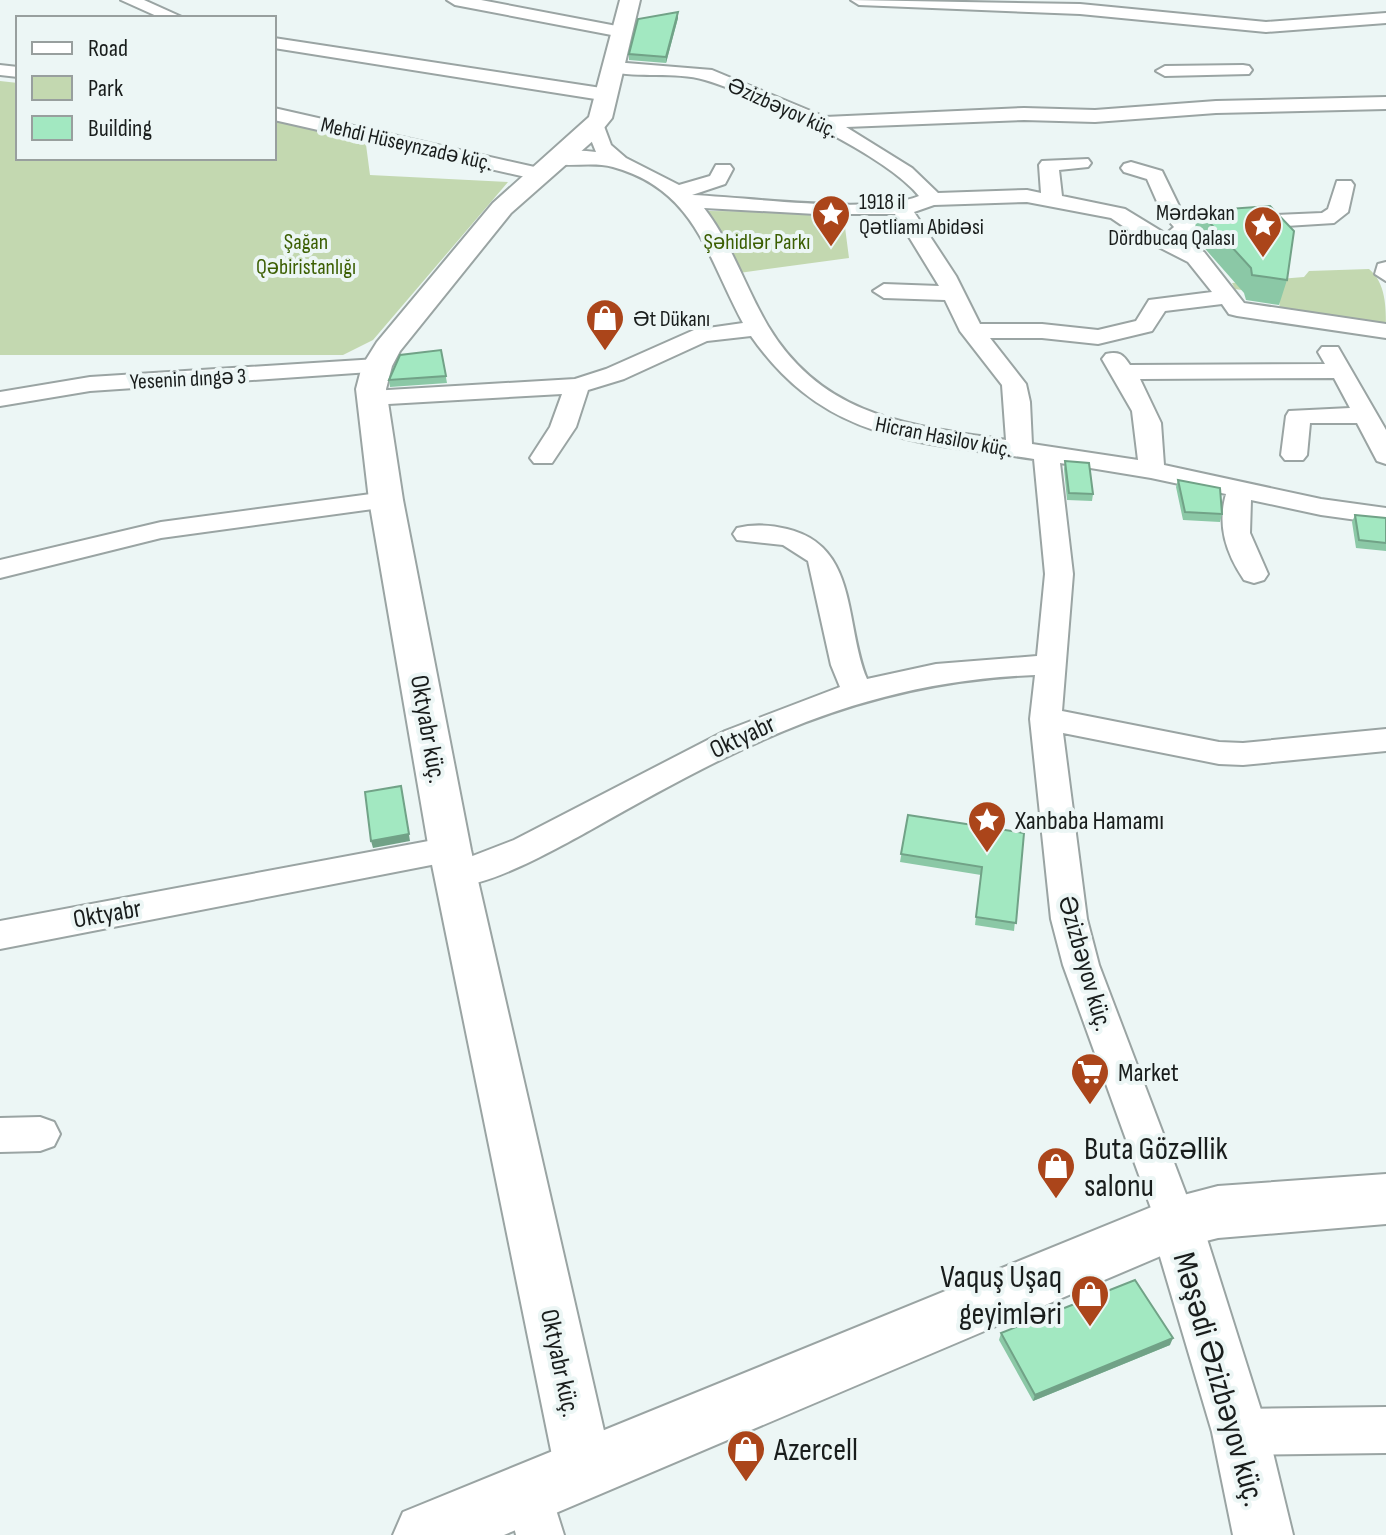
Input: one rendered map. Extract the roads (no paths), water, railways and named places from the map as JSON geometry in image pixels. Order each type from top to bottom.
[{"type":"main road","points":[[426,1535],[534,1515],[584,1470],[1176,1223],[1218,1212],[1386,1199]]},
{"type":"street","points":[[129,0],[171,16]]},
{"type":"street","points":[[455,0],[592,123]]},
{"type":"street","points":[[374,382],[408,320],[475,238],[592,123],[630,0]]},
{"type":"street","points":[[859,0],[1026,3],[1114,11],[1268,34],[1386,18]]},
{"type":"street","points":[[276,44],[592,123]]},
{"type":"street","points":[[1165,71],[1248,65],[1254,90]]},
{"type":"street","name":"Əzizbəyov küç.","points":[[592,123],[698,66],[746,91],[824,123],[905,172],[927,191],[931,199]]},
{"type":"street","points":[[721,98],[746,91]]},
{"type":"street","points":[[824,123],[1011,114],[1095,116],[1216,107],[1386,103]]},
{"type":"street","name":"Mehdi Hüseynzadə küç.","points":[[276,114],[592,123]]},
{"type":"street","name":"Hicran Hasilov küç.","points":[[592,123],[682,196],[708,230],[757,328],[795,374],[863,420],[895,430],[1151,470],[1321,507],[1386,516]]},
{"type":"street","points":[[1052,199],[1049,165],[1081,163]]},
{"type":"street","points":[[1131,168],[1155,175],[1172,213],[1185,226],[1327,219],[1338,212],[1344,185]]},
{"type":"street","points":[[682,196],[718,180],[723,169]]},
{"type":"street","points":[[682,196],[769,208],[901,207],[924,205],[931,199],[1002,195],[1052,199],[1118,213],[1146,233],[1202,261],[1233,307],[1243,311],[1386,331]]},
{"type":"street","name":"Əzizbəyov küç.","points":[[901,207],[945,276],[972,331],[1014,384],[1059,574],[1046,719],[1069,919],[1081,965],[1176,1223]]},
{"type":"street","points":[[1168,243],[1180,235],[1185,226]]},
{"type":"street","points":[[884,291],[952,293]]},
{"type":"street","points":[[972,331],[1042,331],[1098,337],[1144,326],[1157,305],[1228,297]]},
{"type":"street","points":[[1320,324],[1321,336],[1367,415],[1386,456]]},
{"type":"street","name":"Yesenin dıngə 3","points":[[0,399],[90,384],[374,382],[577,386],[615,374],[702,335],[757,328]]},
{"type":"street","points":[[1098,337],[1124,372],[1148,413],[1152,442],[1151,470]]},
{"type":"street","points":[[1124,372],[1342,371]]},
{"type":"street","name":"Oktyabr küç.","points":[[374,382],[386,500],[453,863],[584,1470]]},
{"type":"street","points":[[543,458],[563,427],[577,386]]},
{"type":"street","points":[[1294,455],[1298,416],[1367,415]]},
{"type":"street","points":[[1241,489],[1234,511],[1235,537],[1254,574]]},
{"type":"street","points":[[0,569],[161,530],[386,500]]},
{"type":"street","points":[[747,534],[789,536],[819,555],[825,567],[846,665],[856,690]]},
{"type":"street","name":"Oktyabr","points":[[0,935],[453,863],[503,860],[728,742],[778,719],[856,690],[902,678],[964,669],[1049,665]]},
{"type":"street","points":[[1046,719],[1196,749],[1243,754],[1386,740]]},
{"type":"street","points":[[0,1135],[40,1134]]},
{"type":"street","name":"Məşədi Əzizbəyov küç.","points":[[1176,1223],[1240,1432],[1263,1535]]},
{"type":"street","points":[[1240,1432],[1386,1430]]},
{"type":"place","name":"1918 il Qətliamı Abidəsi","points":[[831,248]]},
{"type":"place","name":"Mərdəkan Dördbucaq Qalası","points":[[1263,259]]},
{"type":"place","name":"Ət Dükanı","points":[[605,352]]},
{"type":"place","name":"Xanbaba Hamamı","points":[[987,854]]},
{"type":"place","name":"Market","points":[[1090,1106]]},
{"type":"place","name":"Buta Gözəllik salonu","points":[[1056,1200]]},
{"type":"place","name":"Vaquş Uşaq geyimləri","points":[[1090,1328]]},
{"type":"place","name":"Azercell","points":[[746,1483]]},
{"type":"park label","name":"Şəhidlər Parkı","points":[[757,241]]},
{"type":"park label","name":"Şağan Qəbiristanlığı","points":[[306,254]]}]
